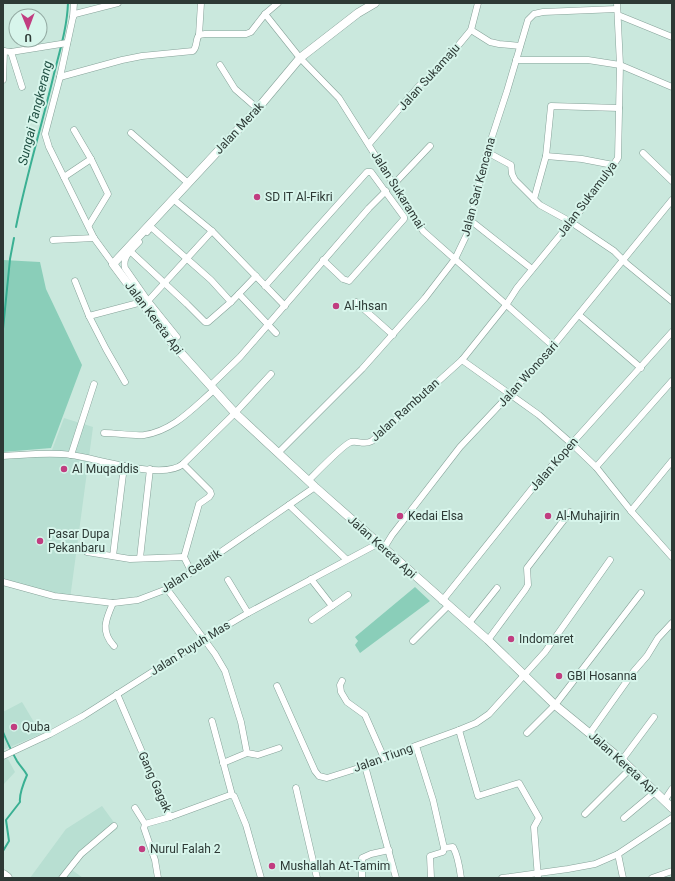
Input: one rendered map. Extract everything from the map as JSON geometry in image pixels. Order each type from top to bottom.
[{"type":"main road","points":[[3,875],[7,878]]},
{"type":"street","points":[[74,3],[73,17],[60,77],[45,136],[94,238],[113,264]]},
{"type":"street","points":[[73,17],[75,14],[118,3]]},
{"type":"street","points":[[60,77],[128,58],[156,54],[191,52],[196,47],[197,38],[199,35],[201,3]]},
{"type":"street","points":[[199,35],[246,34],[252,32],[264,14],[278,3]]},
{"type":"street","name":"Jalan Merak","points":[[113,264],[258,109],[300,58],[358,13],[375,3]]},
{"type":"street","name":"Jalan Sukamaju","points":[[369,144],[418,87],[447,59],[470,30],[478,3]]},
{"type":"street","points":[[617,9],[672,37]]},
{"type":"street","name":"Jalan Sari Kencana","points":[[278,453],[362,369],[425,298],[455,260],[467,234],[487,152],[528,20],[534,14],[543,12],[617,9]]},
{"type":"street","name":"Jalan Sukamulya","points":[[506,305],[532,269],[571,222],[618,158],[620,65],[617,9]]},
{"type":"street","name":"Jalan Sukaramai","points":[[264,14],[300,58],[339,98],[423,231],[553,346]]},
{"type":"street","points":[[470,30],[490,42],[520,46]]},
{"type":"street","points":[[3,80],[4,51],[11,52],[67,43]]},
{"type":"street","points":[[11,52],[22,87]]},
{"type":"street","points":[[516,60],[588,60],[620,65],[672,88]]},
{"type":"street","points":[[220,65],[235,89],[258,109]]},
{"type":"street","points":[[534,198],[546,156],[552,106],[619,108]]},
{"type":"street","points":[[74,130],[92,159],[108,194],[89,225]]},
{"type":"street","points":[[131,133],[188,183]]},
{"type":"street","points":[[393,185],[430,146]]},
{"type":"street","points":[[487,152],[511,165],[512,174],[515,180],[540,205],[571,222],[614,251],[672,301]]},
{"type":"street","points":[[643,153],[672,181]]},
{"type":"street","points":[[546,156],[582,159],[613,165]]},
{"type":"street","points":[[64,177],[92,159]]},
{"type":"street","points":[[265,286],[367,172],[371,172],[386,191],[404,219],[349,280],[343,279],[324,260]]},
{"type":"street","points":[[104,433],[143,435],[157,431],[177,422],[240,358],[369,208],[386,191]]},
{"type":"street","points":[[173,199],[212,231],[285,306]]},
{"type":"street","name":"Jalan Wonosari","points":[[381,546],[392,535],[460,447],[553,346],[672,200]]},
{"type":"street","points":[[470,220],[532,269]]},
{"type":"street","points":[[177,337],[145,302],[125,268],[124,259],[151,228],[211,280],[230,302]]},
{"type":"street","points":[[89,316],[145,302],[165,283],[212,231]]},
{"type":"street","points":[[53,240],[94,238]]},
{"type":"street","points":[[130,251],[205,322],[208,322],[239,294],[256,276]]},
{"type":"street","name":"Jalan Kereta Api","points":[[113,264],[145,302],[172,343],[235,413],[308,481],[488,640],[555,704],[622,760],[672,808]]},
{"type":"street","points":[[75,281],[89,316],[125,382]]},
{"type":"street","points":[[239,294],[276,333]]},
{"type":"street","points":[[356,302],[393,335]]},
{"type":"street","name":"Jalan Rambutan","points":[[308,481],[347,444],[356,442],[365,444],[372,441],[462,360],[506,305]]},
{"type":"street","points":[[579,315],[640,368]]},
{"type":"street","name":"Jalan Kopen","points":[[413,641],[445,603],[539,480],[672,332]]},
{"type":"street","points":[[462,360],[539,415],[572,444],[596,467],[631,511],[672,557]]},
{"type":"street","points":[[3,456],[71,455],[124,466],[150,469],[174,469],[183,464],[235,413],[271,374]]},
{"type":"street","points":[[596,467],[672,381]]},
{"type":"street","points":[[71,455],[94,384]]},
{"type":"street","points":[[631,511],[672,461]]},
{"type":"street","points":[[183,464],[210,490],[211,494],[199,504],[184,557],[191,571]]},
{"type":"street","points":[[113,556],[124,466]]},
{"type":"street","points":[[140,558],[150,469]]},
{"type":"street","name":"Jalan Gelatik","points":[[3,582],[54,596],[113,603],[138,600],[167,589],[191,571],[315,487]]},
{"type":"street","points":[[289,506],[346,559]]},
{"type":"street","points":[[488,640],[528,585],[527,568],[570,512]]},
{"type":"street","name":"Jalan Puyuh Mas","points":[[4,756],[67,724],[248,613],[346,559],[381,546]]},
{"type":"street","points":[[87,552],[130,559],[184,557]]},
{"type":"street","name":"Jalan Tiung","points":[[277,686],[315,771],[319,776],[327,778],[365,766],[459,730],[489,714],[545,652],[610,560]]},
{"type":"street","points":[[311,579],[332,606]]},
{"type":"street","points":[[228,580],[248,613]]},
{"type":"street","points":[[469,623],[497,588]]},
{"type":"street","points":[[167,589],[226,671],[241,722],[247,752]]},
{"type":"street","points":[[527,733],[555,704],[641,593]]},
{"type":"street","points":[[312,620],[348,594]]},
{"type":"street","points":[[113,603],[105,628],[107,636],[114,646]]},
{"type":"street","points":[[590,733],[634,671],[647,656],[658,638],[672,623]]},
{"type":"street","points":[[342,681],[340,685],[341,692],[347,702],[365,715],[384,758]]},
{"type":"street","name":"Gang Gagak","points":[[116,694],[170,817],[232,795]]},
{"type":"street","points":[[622,760],[654,717]]},
{"type":"street","points":[[212,720],[232,795],[236,797],[246,825],[261,878]]},
{"type":"street","points":[[459,730],[478,796],[519,783],[539,818],[534,827],[538,876]]},
{"type":"street","points":[[416,746],[433,800],[444,848],[443,852],[430,856],[432,878]]},
{"type":"street","points":[[223,763],[247,752],[258,755],[279,748]]},
{"type":"street","points":[[365,766],[396,878]]},
{"type":"street","points":[[585,814],[630,769]]},
{"type":"street","points":[[296,788],[317,878]]},
{"type":"street","points":[[664,801],[672,789]]},
{"type":"street","points":[[624,818],[655,792]]},
{"type":"street","points":[[135,808],[145,824],[144,828],[155,860],[158,878]]},
{"type":"street","points":[[145,824],[170,817]]},
{"type":"street","points":[[502,878],[522,874],[538,876],[594,864],[618,854],[672,818]]},
{"type":"street","points":[[62,878],[81,854],[114,826]]},
{"type":"street","points":[[444,848],[453,847],[460,867],[461,878]]},
{"type":"street","points":[[362,878],[362,858],[371,854],[389,850]]},
{"type":"street","points":[[618,854],[623,878]]},
{"type":"street","points":[[652,878],[672,871]]},
{"type":"shaded area","name":"Pasar Dupa Pekanbaru","points":[[64,418],[93,427],[70,599],[3,585],[3,454],[52,450]]},
{"type":"shaded area","points":[[22,702],[41,734],[3,750],[3,712]]},
{"type":"shaded area","points":[[3,750],[15,772],[3,785]]},
{"type":"shaded area","points":[[102,806],[118,828],[83,855],[72,870],[83,878],[30,878],[66,829]]},
{"type":"green space","points":[[3,260],[40,262],[46,289],[82,365],[51,448],[3,452]]},
{"type":"green space","points":[[415,587],[430,601],[360,653],[355,645],[358,641],[355,637]]},
{"type":"waterway","name":"Sungai Tangkerang","points":[[16,227],[62,41],[68,3]]},
{"type":"waterway","name":"Sungai Tangkerang","points":[[3,329],[10,259],[14,238]]},
{"type":"waterway","name":"Sungai Tangkerang","points":[[3,732],[17,761],[27,775],[21,792],[20,802],[6,820],[9,841],[3,851]]},
{"type":"place","name":"SD IT Al-Fikri","points":[[257,197]]},
{"type":"place","name":"Al-Ihsan","points":[[336,306]]},
{"type":"place","name":"Al Muqaddis","points":[[64,469]]},
{"type":"place","name":"Kedai Elsa","points":[[400,516]]},
{"type":"place","name":"Al-Muhajirin","points":[[548,516]]},
{"type":"place","name":"Pasar Dupa Pekanbaru","points":[[40,541]]},
{"type":"place","name":"Indomaret","points":[[511,639]]},
{"type":"place","name":"GBI Hosanna","points":[[559,676]]},
{"type":"place","name":"Quba","points":[[14,727]]},
{"type":"place","name":"Nurul Falah 2","points":[[142,849]]},
{"type":"place","name":"Mushallah At-Tamim","points":[[272,866]]}]
